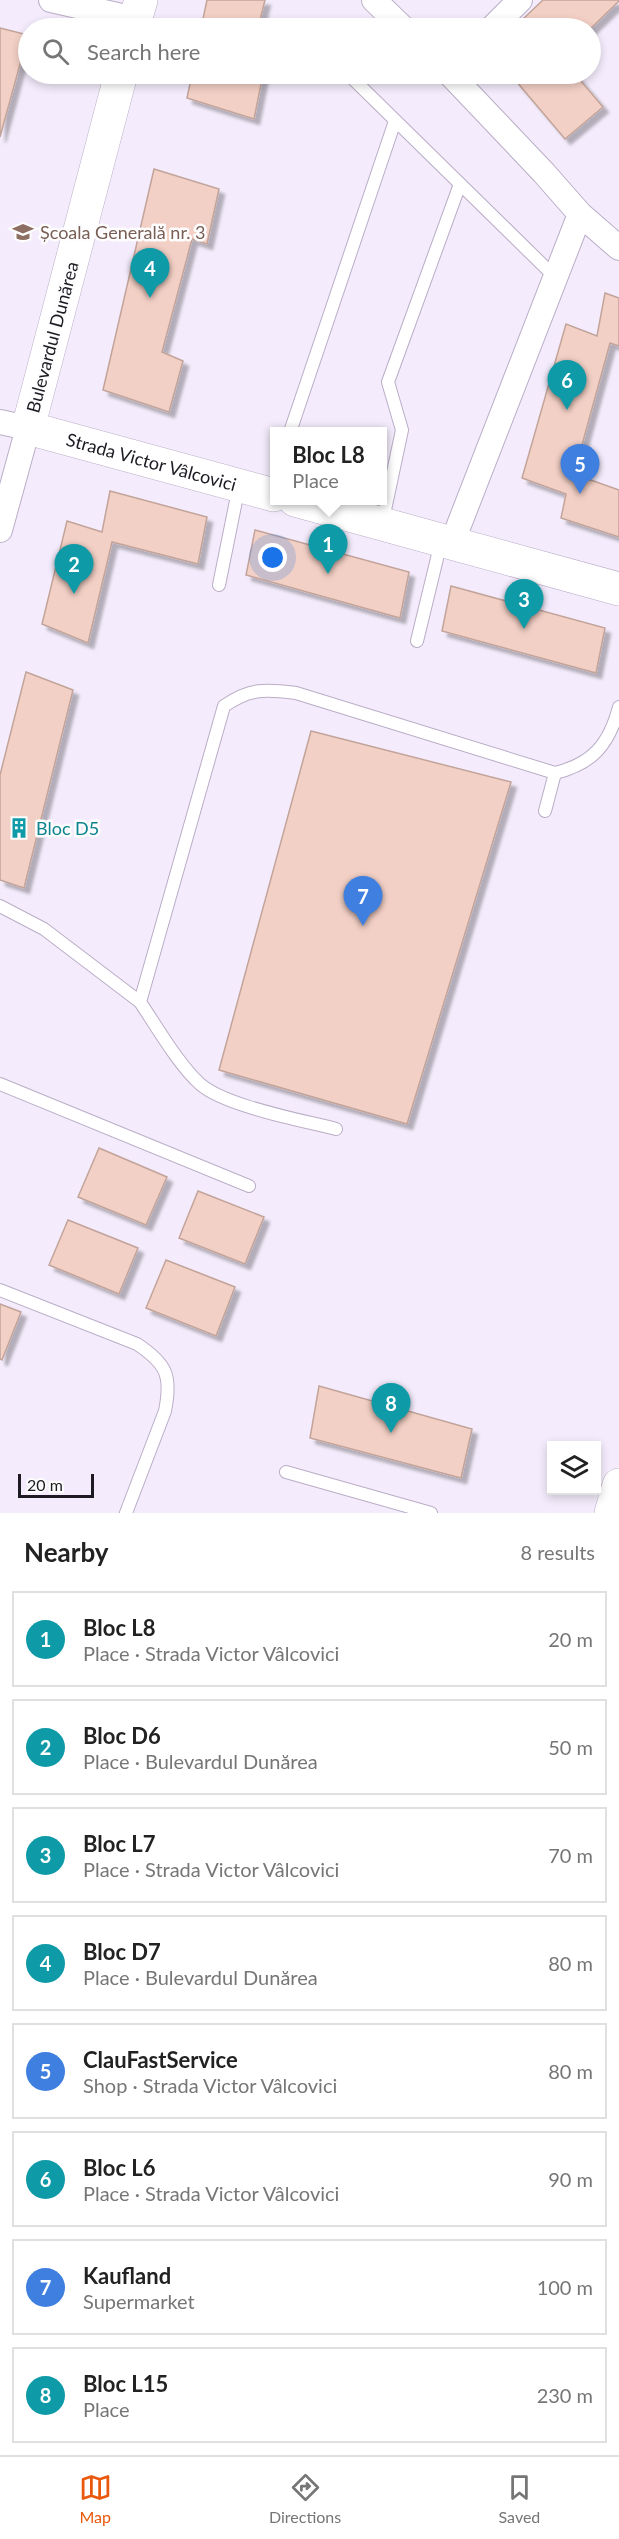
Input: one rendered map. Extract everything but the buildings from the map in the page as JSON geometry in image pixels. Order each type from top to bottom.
[{"type":"street","points":[[52,0],[136,16]]},
{"type":"street","points":[[374,0],[393,18]]},
{"type":"street","points":[[502,18],[520,0]]},
{"type":"street","name":"Bulevardul Dunărea","points":[[0,530],[14,425],[118,84]]},
{"type":"street","points":[[459,84],[580,214],[619,248]]},
{"type":"street","points":[[447,542],[580,214]]},
{"type":"street","name":"Strada Victor Vâlcovici","points":[[14,425],[270,491]]},
{"type":"street","name":"Strada Victor Vâlcovici","points":[[318,505],[619,589]]},
{"type":"street","points":[[611,1513],[619,1485]]},
{"type":"lane","points":[[358,84],[555,277]]},
{"type":"lane","points":[[292,427],[395,121]]},
{"type":"lane","points":[[387,500],[402,430],[388,382],[460,184]]},
{"type":"lane","points":[[219,585],[270,491]]},
{"type":"lane","points":[[382,524],[386,505]]},
{"type":"lane","points":[[417,641],[447,542]]},
{"type":"lane","points":[[140,1002],[221,715],[224,706],[241,694],[268,690],[296,693],[555,773],[584,764],[599,750],[616,719],[619,707]]},
{"type":"lane","points":[[545,811],[555,773]]},
{"type":"lane","points":[[0,906],[44,929],[140,1002],[167,1044],[200,1084],[224,1099],[336,1129]]},
{"type":"lane","points":[[0,1084],[249,1186]]},
{"type":"lane","points":[[0,1290],[137,1344],[157,1357],[166,1372],[169,1394],[165,1411],[126,1513]]},
{"type":"lane","points":[[286,1472],[431,1513]]},
{"type":"place","name":"Școala Generală nr. 3","points":[[23,232]]},
{"type":"place","name":"Bloc D7","points":[[150,298]]},
{"type":"place","name":"Bloc L6","points":[[567,410]]},
{"type":"place","name":"ClauFastService","points":[[580,494]]},
{"type":"place","name":"Bloc L8","points":[[328,574]]},
{"type":"place","name":"Bloc D6","points":[[74,594]]},
{"type":"place","name":"Bloc L7","points":[[524,629]]},
{"type":"place","name":"Bloc D5","points":[[19,828]]},
{"type":"place","name":"Kaufland","points":[[363,926]]},
{"type":"place","name":"Bloc L15","points":[[391,1433]]}]
